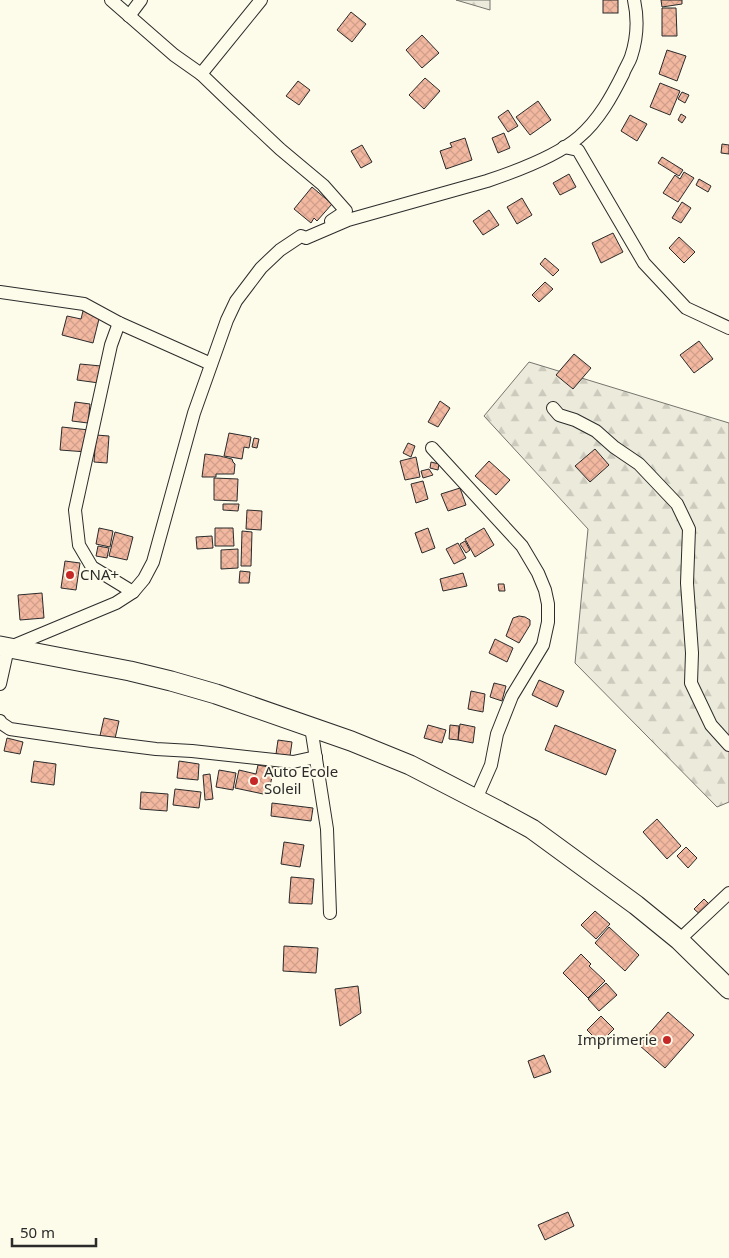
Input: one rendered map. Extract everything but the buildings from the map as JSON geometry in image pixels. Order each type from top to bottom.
[{"type":"highway","points":[[4,647],[130,671],[216,694],[367,747],[410,765],[519,821],[532,830],[636,905],[679,940],[729,989]]},
{"type":"street","points":[[111,0],[174,55],[201,74],[280,149],[323,185],[346,211],[306,238]]},
{"type":"street","points":[[129,16],[141,0]]},
{"type":"street","points":[[201,74],[262,0]]},
{"type":"street","points":[[0,684],[4,647],[116,603],[133,592],[144,579],[153,562],[194,413],[227,320],[236,301],[261,268],[280,250],[301,236],[306,238],[348,220],[487,182],[541,159],[580,137],[597,117],[631,57],[635,37],[636,11],[634,0]]},
{"type":"street","points":[[564,147],[578,150],[644,263],[686,308],[729,328]]},
{"type":"street","points":[[0,292],[84,304],[119,324],[211,364]]},
{"type":"street","points":[[119,324],[111,345],[75,510],[79,545],[92,567],[133,592]]},
{"type":"street","points":[[553,408],[558,415],[575,420],[596,431],[614,448],[639,464],[677,504],[689,529],[687,583],[692,652],[691,683],[711,725],[729,745]]},
{"type":"street","points":[[432,448],[522,546],[538,574],[545,590],[548,604],[548,622],[543,645],[512,696],[498,734],[491,766],[476,799]]},
{"type":"street","points":[[0,721],[10,729],[138,747],[293,762],[316,757]]},
{"type":"street","points":[[311,727],[327,829],[330,914]]},
{"type":"street","points":[[679,940],[729,893]]},
{"type":"green space","points":[[456,0],[490,0],[490,10]]},
{"type":"green space","points":[[529,362],[729,423],[729,802],[717,807],[575,663],[588,529],[484,416]]},
{"type":"place","name":"CNA+","points":[[70,575]]},
{"type":"place","name":"Auto Ecole Soleil","points":[[254,781]]},
{"type":"place","name":"Imprimerie","points":[[667,1040]]}]
